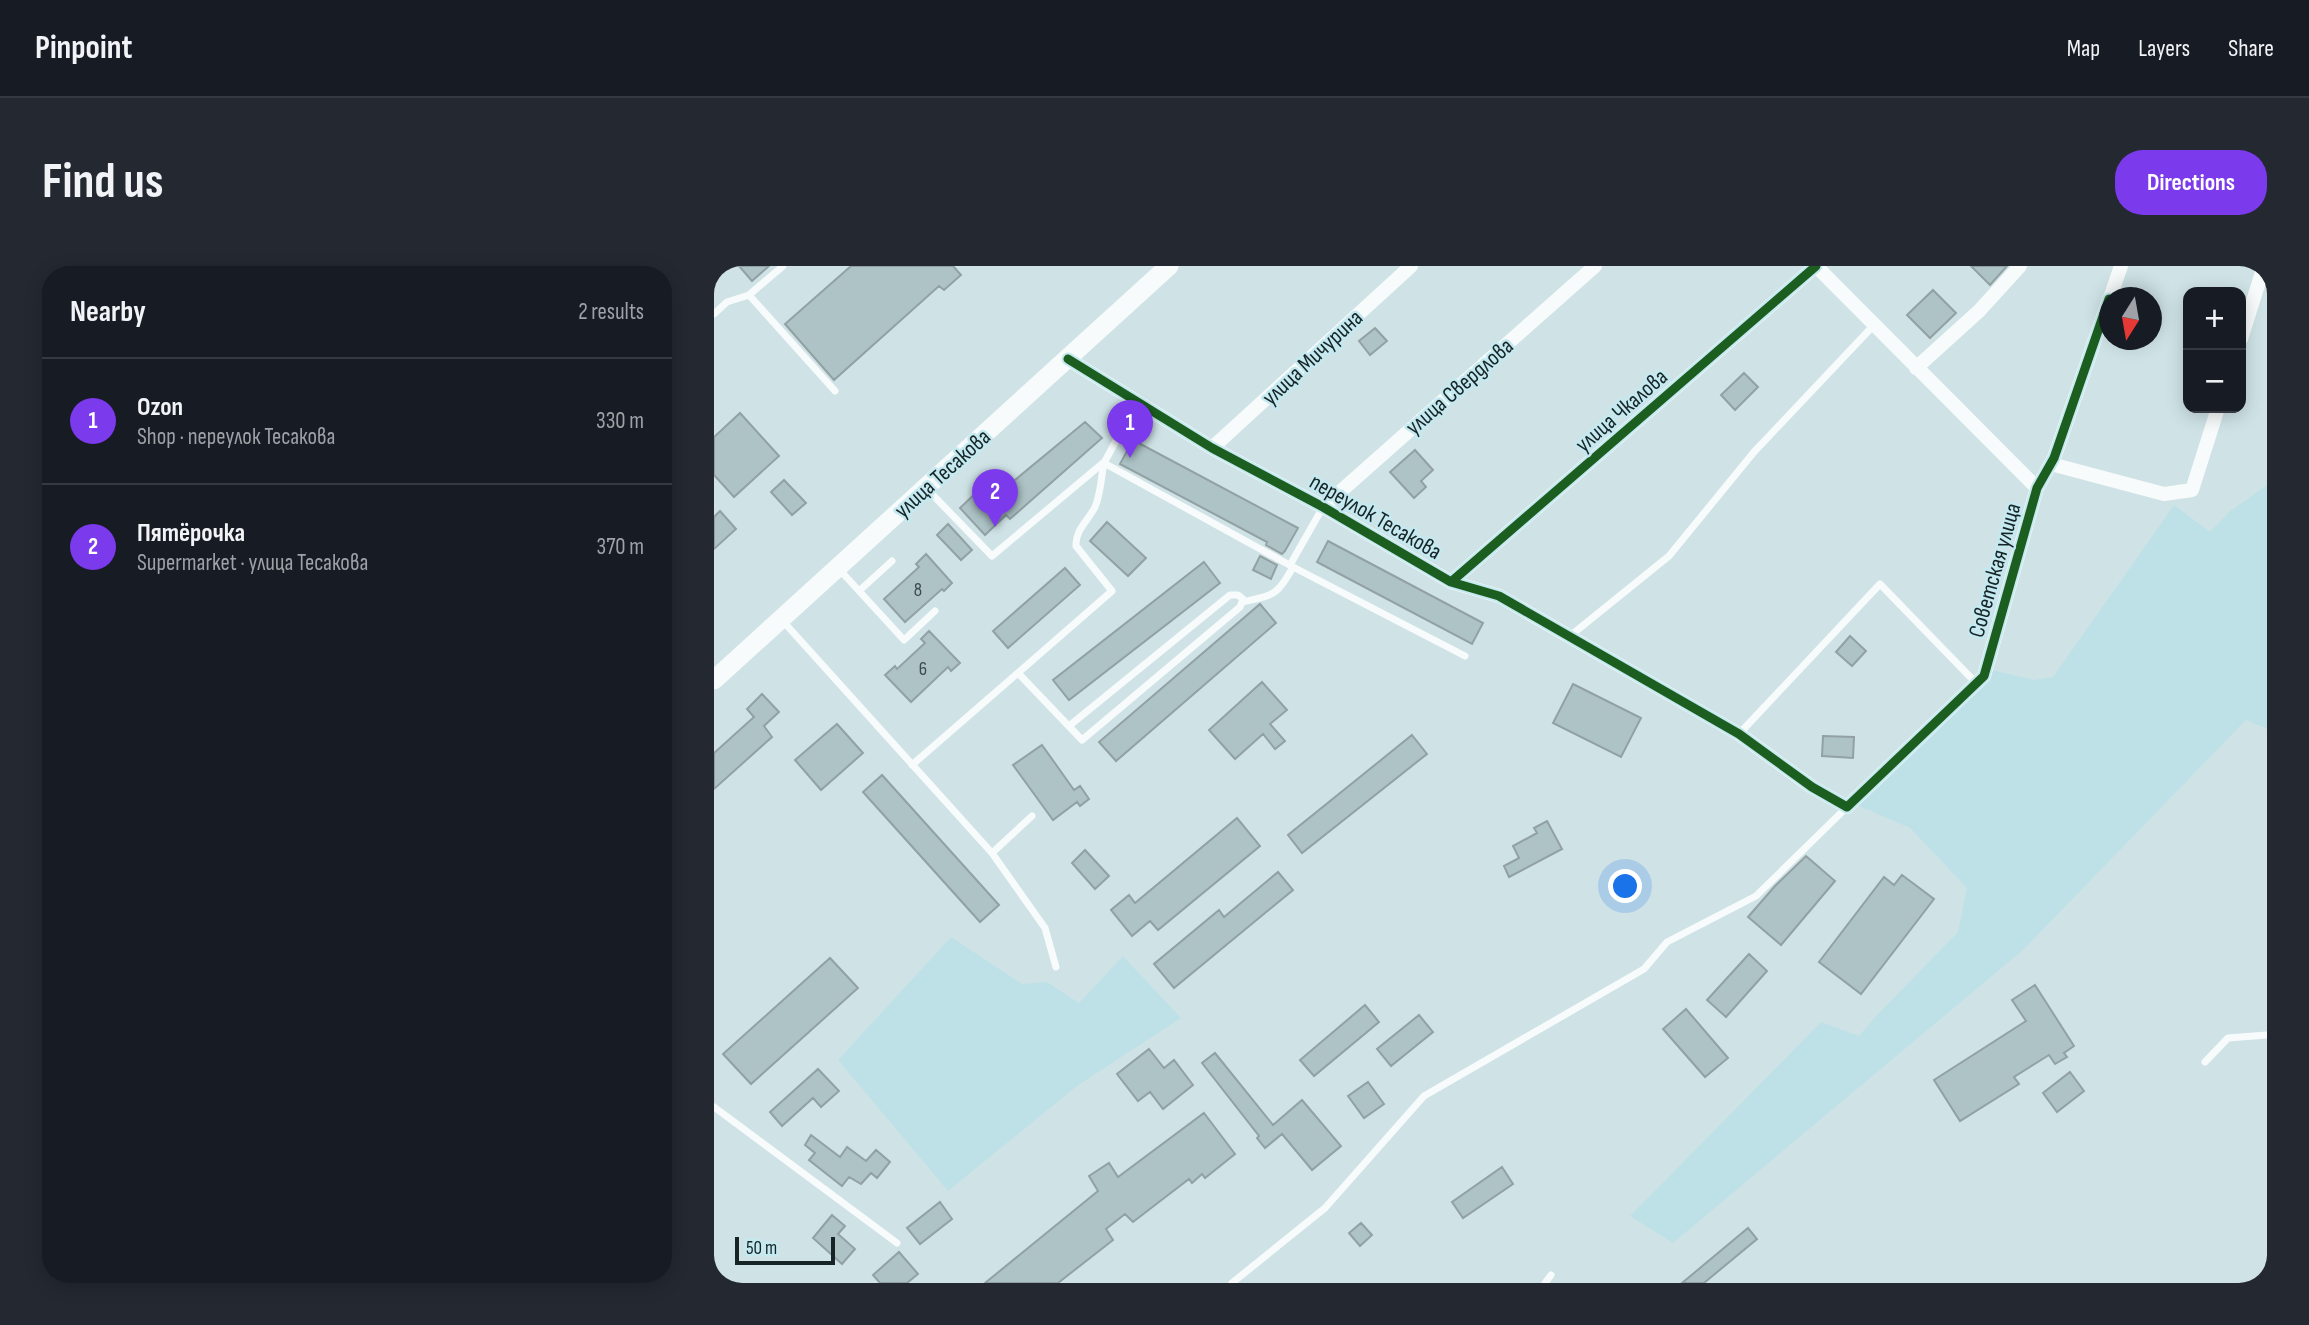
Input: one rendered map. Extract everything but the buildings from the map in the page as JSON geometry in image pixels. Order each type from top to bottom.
[{"type":"main road","name":"улица Тесакова","points":[[714,680],[1169,266]]},
{"type":"street","name":"улица Мичурина","points":[[1212,449],[1411,266]]},
{"type":"street","name":"улица Свердлова","points":[[1323,507],[1595,266]]},
{"type":"street","points":[[1816,266],[2037,488]]},
{"type":"street","name":"улица Чкалова","points":[[1451,582],[1816,266]]},
{"type":"street","points":[[1916,368],[1979,311],[2020,266]]},
{"type":"street","name":"Советская улица","points":[[2114,287],[2121,266]]},
{"type":"street","points":[[2246,323],[2264,266]]},
{"type":"street","name":"Советская улица","points":[[1847,807],[1984,676],[2037,488],[2051,464],[2099,329]]},
{"type":"street","name":"переулок Тесакова","points":[[1068,359],[1212,449],[1323,507],[1451,582],[1499,596],[1740,734],[1812,787],[1847,807]]},
{"type":"street","points":[[2051,464],[2164,494],[2192,490],[2216,413]]},
{"type":"lane","points":[[714,314],[727,302],[749,295],[783,266]]},
{"type":"lane","points":[[749,295],[835,391]]},
{"type":"lane","points":[[1569,636],[1669,556],[1754,452],[1874,325]]},
{"type":"lane","points":[[912,765],[1112,591],[1076,546],[1076,538],[1094,508],[1104,463],[1137,402]]},
{"type":"lane","points":[[926,487],[992,556],[1104,463]]},
{"type":"lane","points":[[1104,463],[1292,566],[1465,656]]},
{"type":"lane","points":[[1242,602],[1273,595],[1284,584],[1323,507]]},
{"type":"lane","points":[[859,591],[892,561]]},
{"type":"lane","points":[[838,568],[904,640],[935,611]]},
{"type":"lane","points":[[1740,734],[1880,584],[1976,684]]},
{"type":"lane","points":[[1018,673],[1082,740],[1240,607],[1243,599],[1238,595],[1230,595],[1069,726]]},
{"type":"lane","points":[[781,619],[992,853],[1045,928],[1056,967]]},
{"type":"lane","points":[[1232,1283],[1325,1208],[1424,1096],[1644,969],[1667,942],[1756,896],[1847,807]]},
{"type":"lane","points":[[992,853],[1032,816]]},
{"type":"lane","points":[[2205,1062],[2228,1038],[2267,1035]]},
{"type":"lane","points":[[714,1107],[897,1243]]},
{"type":"lane","points":[[1545,1283],[1551,1275]]},
{"type":"shaded area","points":[[2267,485],[2267,729],[2246,720],[2023,950],[1673,1243],[1630,1216],[1821,1022],[1859,1036],[1958,932],[1967,888],[1910,828],[1852,803],[1992,670],[2034,680],[2053,677],[2174,505],[2210,532],[2229,512]]},
{"type":"shaded area","points":[[951,937],[1022,984],[1047,982],[1079,1003],[1123,956],[1181,1018],[1077,1086],[948,1191],[838,1060]]},
{"type":"cycle path","points":[[1451,582],[1816,266]]},
{"type":"cycle path","points":[[1068,359],[1212,448],[1323,507],[1451,582],[1499,596],[1739,734],[1812,787],[1847,807],[1984,676],[2037,488],[2054,458],[2099,328]]},
{"type":"place","name":"Ozon","points":[[1130,458]]},
{"type":"place","name":"Пятёрочка","points":[[995,527]]}]
